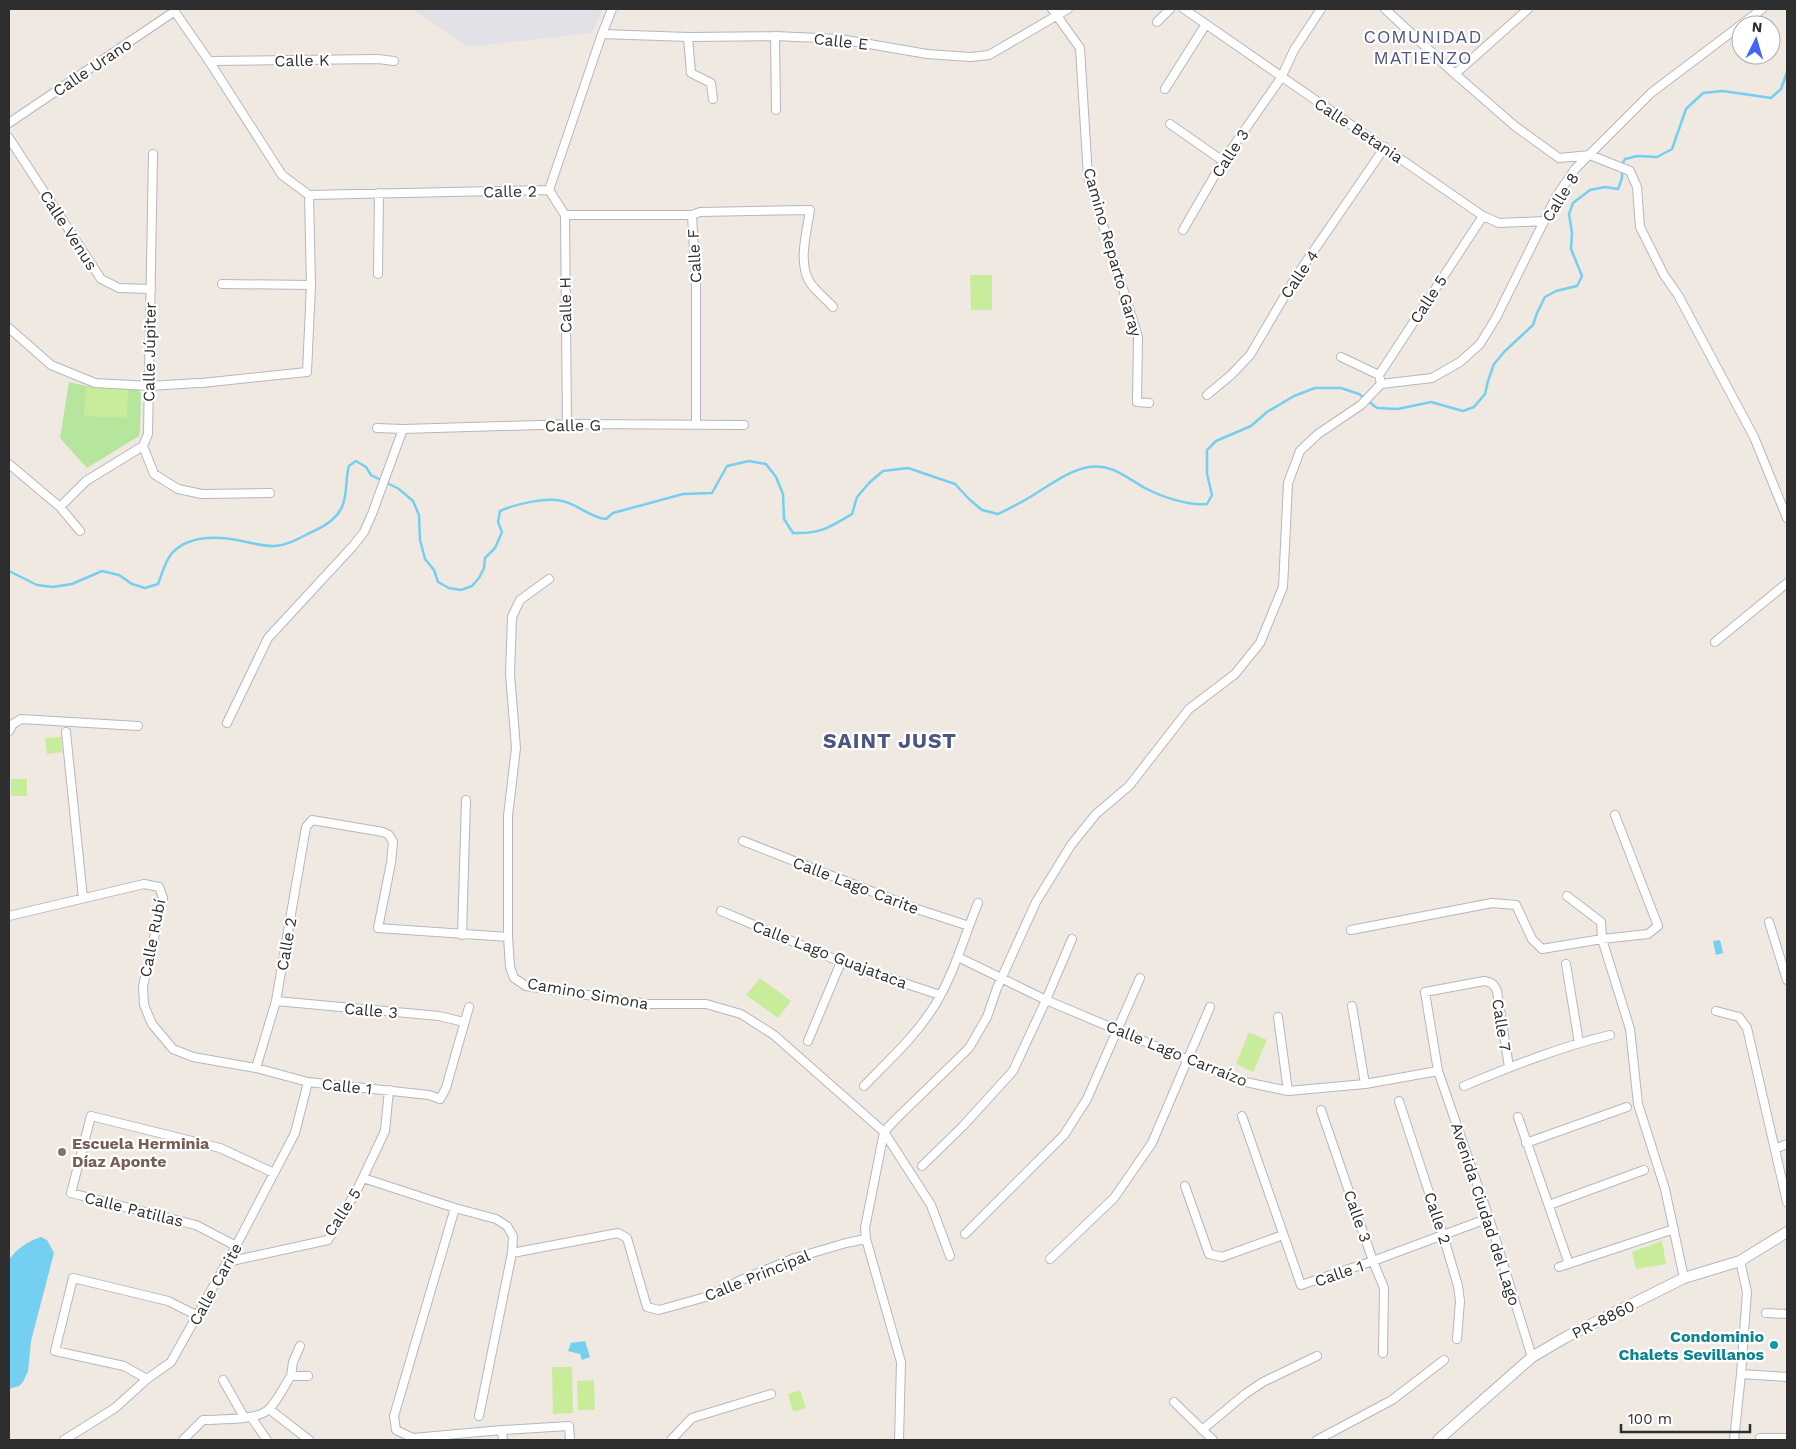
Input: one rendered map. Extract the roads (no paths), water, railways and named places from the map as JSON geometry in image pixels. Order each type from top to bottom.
[{"type":"street","name":"Calle 2","points":[[309,195],[549,190],[612,9]]},
{"type":"street","name":"Calle E","points":[[602,34],[688,37],[776,36],[840,39],[927,54],[970,57],[989,55],[1054,12],[1068,9]]},
{"type":"street","points":[[1157,22],[1170,9]]},
{"type":"street","name":"Calle Betania","points":[[1184,9],[1482,216],[1499,223],[1544,221]]},
{"type":"street","name":"Calle 3","points":[[1183,230],[1223,160],[1281,78],[1294,50],[1321,9]]},
{"type":"street","points":[[1385,9],[1516,127],[1559,158],[1590,155],[1630,172],[1637,186],[1640,227],[1664,275],[1678,296],[1754,437],[1787,518]]},
{"type":"street","points":[[1455,74],[1528,9]]},
{"type":"street","name":"Calle 8","points":[[1381,384],[1432,378],[1460,362],[1480,344],[1496,318],[1564,184],[1575,170],[1651,93],[1762,9]]},
{"type":"street","points":[[9,328],[51,365],[95,383],[149,386],[200,383],[307,372],[311,285],[309,195],[282,175],[210,62],[174,10]]},
{"type":"street","name":"Calle Urano","points":[[9,123],[174,10]]},
{"type":"street","name":"Camino Reparto Garay","points":[[1054,12],[1080,48],[1088,177],[1138,337],[1137,402],[1149,403]]},
{"type":"street","points":[[1165,89],[1206,24]]},
{"type":"street","points":[[776,36],[776,110]]},
{"type":"street","points":[[688,37],[691,73],[712,83],[713,99]]},
{"type":"street","name":"Calle K","points":[[210,62],[360,59],[394,61]]},
{"type":"street","points":[[1170,124],[1223,160]]},
{"type":"street","name":"Calle Venus","points":[[9,138],[101,279],[119,288],[150,289]]},
{"type":"street","name":"Calle 4","points":[[1208,395],[1250,355],[1297,275],[1385,147]]},
{"type":"street","name":"Calle Júpiter","points":[[143,446],[148,434],[153,154]]},
{"type":"street","points":[[549,190],[565,215]]},
{"type":"street","points":[[378,274],[379,193]]},
{"type":"street","points":[[692,215],[700,212],[810,210],[804,254],[808,279],[813,287],[833,306]]},
{"type":"street","name":"Calle F","points":[[565,215],[692,215],[696,284],[696,424]]},
{"type":"street","name":"Calle H","points":[[565,215],[566,425]]},
{"type":"street","name":"Calle 5","points":[[1379,375],[1482,216]]},
{"type":"street","points":[[222,284],[311,285]]},
{"type":"street","points":[[899,1440],[901,1362],[866,1239],[866,1218],[880,1159],[884,1132],[969,1048],[987,1018],[1001,978],[1036,902],[1071,846],[1096,814],[1130,786],[1189,709],[1235,674],[1260,643],[1283,587],[1288,483],[1300,451],[1318,434],[1362,404],[1381,384],[1379,375],[1341,357]]},
{"type":"street","name":"Calle G","points":[[377,428],[744,425]]},
{"type":"street","points":[[227,723],[268,638],[364,532],[403,429]]},
{"type":"street","points":[[60,507],[86,481],[143,446],[154,474],[178,489],[202,494],[270,493]]},
{"type":"street","points":[[9,464],[60,507],[80,531]]},
{"type":"street","name":"Camino Simona","points":[[549,580],[520,600],[512,616],[510,674],[516,748],[508,816],[508,937],[510,967],[514,978],[526,986],[648,1004],[706,1004],[741,1014],[774,1035],[884,1132],[931,1205],[950,1256]]},
{"type":"street","points":[[1715,642],[1787,583]]},
{"type":"street","points":[[9,731],[13,724],[21,719],[138,726]]},
{"type":"street","points":[[66,732],[83,898]]},
{"type":"street","points":[[466,800],[462,935],[508,937]]},
{"type":"street","points":[[1351,930],[1492,903],[1516,904],[1532,939],[1542,949],[1602,938],[1648,934],[1658,926],[1615,815]]},
{"type":"street","name":"Calle 2","points":[[256,1068],[276,1001],[306,827],[312,820],[383,832],[393,842],[391,863],[378,928],[462,935]]},
{"type":"street","name":"Calle Lago Carite","points":[[743,841],[914,908],[969,926]]},
{"type":"street","name":"Calle Rubí","points":[[9,916],[144,884],[159,887],[163,898],[143,986],[144,1005],[152,1024],[173,1049],[193,1057],[256,1068]]},
{"type":"street","points":[[1567,896],[1601,922],[1602,938],[1630,1029],[1638,1104],[1666,1189],[1684,1278]]},
{"type":"street","points":[[864,1086],[916,1032],[940,995],[958,957],[978,904]]},
{"type":"street","name":"Calle Lago Guajataca","points":[[721,911],[842,962],[940,995]]},
{"type":"street","points":[[1769,922],[1787,980]]},
{"type":"street","points":[[922,1166],[963,1126],[1013,1071],[1072,939]]},
{"type":"street","name":"Calle Lago Carraízo","points":[[958,957],[1046,1000],[1236,1080],[1288,1091],[1365,1084],[1438,1071]]},
{"type":"street","points":[[808,1041],[842,962]]},
{"type":"street","points":[[1566,964],[1579,1043]]},
{"type":"street","points":[[965,1234],[1064,1135],[1087,1099],[1140,978]]},
{"type":"street","name":"Calle 7","points":[[1438,1071],[1425,992],[1484,981],[1494,985],[1497,991],[1508,1067]]},
{"type":"street","name":"Calle 3","points":[[276,1001],[439,1016],[464,1022]]},
{"type":"street","points":[[1352,1006],[1365,1084]]},
{"type":"street","points":[[1050,1259],[1114,1198],[1152,1143],[1210,1007]]},
{"type":"street","points":[[464,1022],[470,1008]]},
{"type":"street","points":[[1716,1011],[1739,1017],[1747,1028],[1787,1202]]},
{"type":"street","points":[[1278,1016],[1288,1091]]},
{"type":"street","name":"Calle 1","points":[[256,1068],[308,1082],[429,1095],[440,1099],[446,1088],[464,1022]]},
{"type":"street","points":[[1464,1086],[1508,1067],[1579,1043],[1610,1035]]},
{"type":"street","name":"Avenida Ciudad del Lago","points":[[1438,1071],[1488,1218],[1532,1357]]},
{"type":"street","name":"Calle Carite","points":[[65,1440],[115,1408],[147,1379],[172,1362],[295,1133],[308,1082]]},
{"type":"street","name":"Calle 5","points":[[227,1262],[328,1240],[363,1178],[385,1131],[389,1090]]},
{"type":"street","name":"Calle 2","points":[[1399,1101],[1458,1286],[1460,1301],[1457,1339]]},
{"type":"street","points":[[1526,1143],[1627,1107]]},
{"type":"street","name":"Calle 3","points":[[1321,1110],[1384,1288],[1383,1353]]},
{"type":"street","name":"Calle Patillas","points":[[236,1246],[196,1225],[71,1193],[90,1116],[220,1148],[274,1173]]},
{"type":"street","name":"Calle 1","points":[[1242,1116],[1301,1285],[1373,1261],[1488,1218]]},
{"type":"street","points":[[1518,1116],[1569,1264]]},
{"type":"street","points":[[1775,1149],[1787,1144]]},
{"type":"street","points":[[1549,1204],[1644,1170]]},
{"type":"street","points":[[363,1178],[455,1208],[496,1219],[507,1226],[513,1236],[512,1253],[479,1416]]},
{"type":"street","points":[[1185,1186],[1209,1254],[1222,1257],[1283,1235]]},
{"type":"street","points":[[455,1208],[394,1416],[396,1430],[413,1438],[436,1438],[502,1430],[569,1426],[570,1440]]},
{"type":"street","points":[[1559,1267],[1674,1229]]},
{"type":"street","name":"Calle Principal","points":[[512,1253],[618,1232],[627,1238],[647,1307],[659,1310],[709,1296],[741,1280],[795,1258],[866,1239]]},
{"type":"street","name":"PR-8860","points":[[1438,1440],[1532,1357],[1566,1337],[1684,1278],[1740,1261],[1787,1232]]},
{"type":"street","points":[[1734,1440],[1747,1292],[1740,1261]]},
{"type":"street","points":[[147,1379],[124,1366],[55,1351],[73,1278],[168,1301],[198,1316]]},
{"type":"street","points":[[1766,1312],[1787,1314]]},
{"type":"street","points":[[183,1440],[203,1420],[247,1417],[268,1409],[291,1376],[293,1362],[300,1346]]},
{"type":"street","points":[[1202,1430],[1245,1394],[1263,1382],[1317,1356]]},
{"type":"street","points":[[1317,1440],[1392,1400],[1444,1360]]},
{"type":"street","points":[[1741,1374],[1787,1377]]},
{"type":"street","points":[[291,1376],[308,1376]]},
{"type":"street","points":[[223,1380],[247,1417],[267,1440]]},
{"type":"street","points":[[671,1440],[692,1418],[771,1394]]},
{"type":"street","points":[[1174,1402],[1213,1440]]},
{"type":"street","points":[[268,1409],[309,1440]]},
{"type":"street","points":[[502,1430],[503,1440]]},
{"type":"street","points":[[1760,1438],[1787,1438]]},
{"type":"water","points":[[1720,940],[1723,953],[1716,955],[1713,941]]},
{"type":"water","points":[[41,1237],[47,1240],[54,1253],[31,1341],[28,1371],[19,1386],[9,1389],[9,1260],[23,1246]]},
{"type":"water","points":[[585,1341],[590,1357],[582,1360],[580,1354],[568,1351],[571,1343]]},
{"type":"waterway","points":[[1622,165],[1625,159],[1637,156],[1657,157],[1672,149],[1686,109],[1703,93],[1723,91],[1771,98],[1781,89],[1787,72]]},
{"type":"waterway","points":[[9,571],[37,585],[53,587],[72,584],[102,571],[119,575],[132,584],[145,588],[158,584],[172,553],[179,547],[194,540],[220,538],[266,546],[285,544],[322,527],[337,515],[344,502],[349,466],[356,461],[366,467],[371,475],[399,489],[413,501],[419,515],[420,540],[425,559],[434,570],[438,582],[449,588],[461,590],[472,586],[479,578],[484,568],[485,558],[495,548],[502,532],[498,522],[500,511],[531,502],[556,500],[606,519],[613,513],[683,494],[712,493],[727,466],[749,461],[766,464],[776,477],[783,494],[784,519],[793,533],[817,531],[837,523],[852,514],[857,497],[883,471],[908,468],[955,484],[982,510],[998,514],[1026,500],[1068,474],[1097,466],[1105,467],[1126,476],[1145,488],[1167,498],[1192,504],[1207,504],[1212,495],[1207,474],[1207,450],[1216,441],[1251,426],[1267,412],[1294,396],[1315,388],[1341,388],[1359,394],[1377,408],[1398,409],[1431,402],[1463,411],[1474,407],[1485,394],[1494,364],[1533,325],[1545,297],[1556,291],[1577,286],[1582,276],[1571,249],[1572,233],[1569,214],[1573,203],[1590,190],[1605,187],[1618,189],[1622,178],[1622,171]]},
{"type":"place","name":"Escuela Herminia Díaz Aponte","points":[[62,1152]]},
{"type":"place","name":"Condominio Chalets Sevillanos","points":[[1774,1345]]},
{"type":"district","name":"COMUNIDAD MATIENZO","points":[[1423,47]]},
{"type":"district","name":"SAINT JUST","points":[[890,741]]}]
